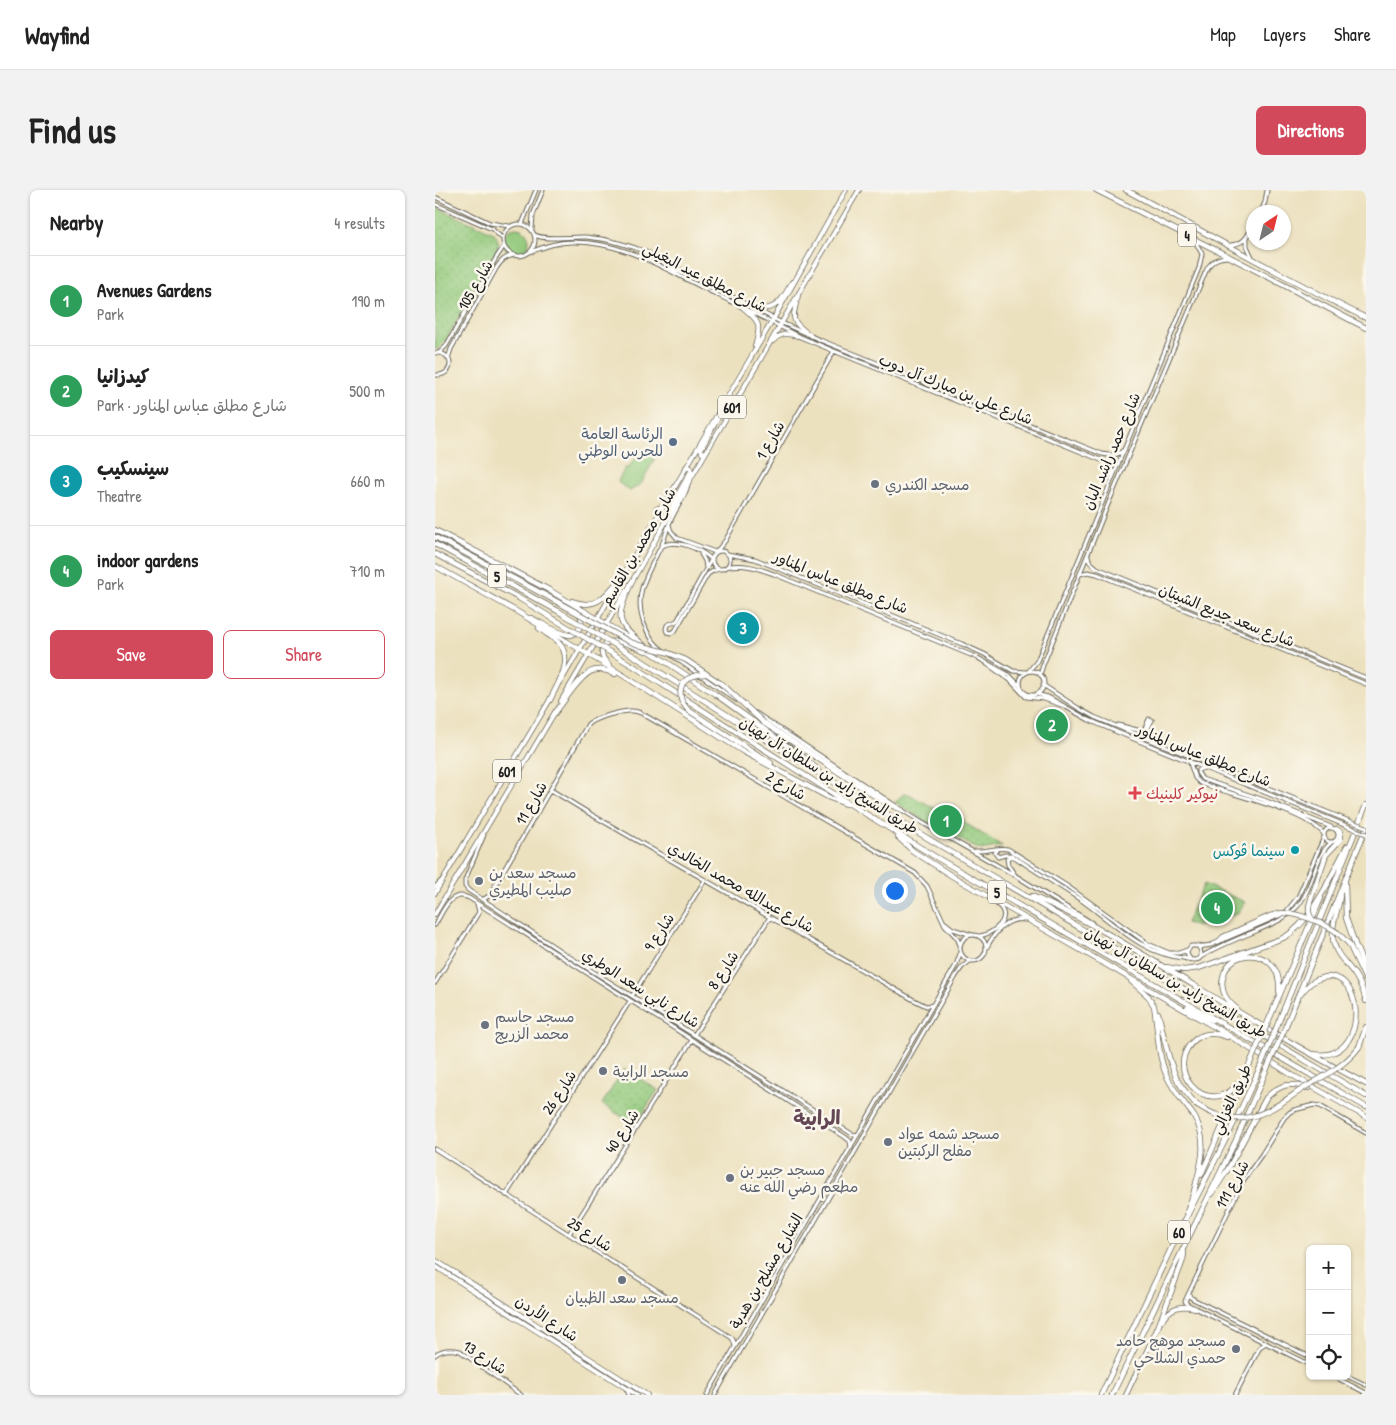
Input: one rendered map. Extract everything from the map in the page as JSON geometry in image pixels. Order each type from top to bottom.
[{"type":"highway","name":"4","points":[[1096,190],[1366,328]]},
{"type":"highway","name":"4","points":[[1126,190],[1252,257],[1309,290],[1366,318]]},
{"type":"highway","points":[[435,530],[549,590],[657,655],[807,760],[822,775]]},
{"type":"highway","points":[[435,538],[543,594],[622,639],[678,656],[727,688],[764,723],[884,802],[902,810]]},
{"type":"highway","name":"طريق الشيخ زايد بن سلطان آل نهيان","points":[[435,544],[558,610],[822,775],[1366,1096]]},
{"type":"highway","name":"طريق الشيخ زايد بن سلطان آل نهيان","points":[[435,554],[517,597],[635,667],[893,831],[1366,1107]]},
{"type":"highway","points":[[435,566],[516,611],[621,674],[744,752],[830,798],[853,806]]},
{"type":"highway","points":[[549,590],[577,603],[593,604],[602,599],[622,578]]},
{"type":"highway","points":[[631,583],[621,608],[621,622],[627,631],[657,655]]},
{"type":"highway","points":[[516,611],[561,633],[572,635],[580,627],[582,618],[571,603]]},
{"type":"highway","points":[[516,611],[557,642],[563,650],[566,660],[565,667],[550,700]]},
{"type":"highway","points":[[621,674],[603,658],[603,650],[609,642],[619,642],[657,655]]},
{"type":"highway","points":[[555,713],[584,675],[599,669],[612,673],[663,701]]},
{"type":"highway","points":[[707,674],[695,675],[686,680],[680,693],[685,708],[803,783]]},
{"type":"highway","name":"طريق الغزالي","points":[[1100,1395],[1259,1070],[1366,805]]},
{"type":"highway","points":[[1315,921],[1311,918],[1308,911],[1311,899],[1325,858],[1341,839],[1341,832],[1333,828]]},
{"type":"highway","name":"طريق الغزالي","points":[[1113,1395],[1236,1140],[1285,1028],[1366,828]]},
{"type":"highway","points":[[893,831],[918,854],[982,893],[1366,1117]]},
{"type":"highway","points":[[1179,1232],[1194,1191],[1269,1022],[1327,884],[1353,837]]},
{"type":"highway","points":[[1345,879],[1346,918],[1366,970]]},
{"type":"highway","points":[[1144,956],[1167,967],[1191,969],[1277,941],[1299,926],[1327,884]]},
{"type":"highway","points":[[1015,890],[1060,909],[1115,938],[1302,1050],[1366,1084]]},
{"type":"highway","points":[[1340,891],[1339,903],[1333,924],[1334,946],[1343,962],[1362,987],[1366,1001]]},
{"type":"highway","points":[[1219,941],[1223,937],[1270,916],[1282,913],[1315,921],[1338,933],[1349,944],[1366,985]]},
{"type":"highway","points":[[1251,1020],[1228,1002],[1224,995],[1222,980],[1224,972],[1234,960],[1249,955],[1264,958],[1271,963],[1277,971],[1279,995]]},
{"type":"highway","points":[[1356,960],[1366,980]]},
{"type":"highway","points":[[1109,966],[1148,996],[1157,1012],[1177,1079],[1196,1104],[1215,1115],[1228,1118],[1253,1116],[1278,1105],[1340,1066],[1366,1037]]},
{"type":"highway","points":[[1296,1001],[1312,982],[1320,978],[1328,977],[1341,980],[1357,993]]},
{"type":"highway","points":[[1143,986],[1251,1040]]},
{"type":"highway","points":[[1154,1006],[1159,1050],[1166,1076],[1176,1093],[1194,1116],[1203,1138],[1203,1155],[1194,1191]]},
{"type":"highway","points":[[1302,1050],[1313,1054],[1326,1055],[1341,1050],[1352,1042],[1356,1036],[1361,1018]]},
{"type":"highway","points":[[1359,1047],[1366,1027]]},
{"type":"highway","points":[[1243,1078],[1229,1093],[1219,1097],[1210,1097],[1203,1095],[1188,1083],[1183,1067],[1186,1050],[1202,1035],[1223,1035],[1245,1045]]},
{"type":"highway","points":[[1200,1212],[1228,1169],[1261,1106],[1274,1090],[1285,1085],[1298,1084],[1330,1097]]},
{"type":"highway","points":[[1157,1330],[1183,1260],[1185,1247]]},
{"type":"main road","name":"شارع محمد بن القاسم","points":[[435,893],[773,320],[846,190]]},
{"type":"main road","name":"شارع محمد بن القاسم","points":[[435,914],[555,713],[859,190]]},
{"type":"main road","points":[[752,306],[769,308],[777,304],[813,248]]},
{"type":"main road","points":[[799,291],[793,317],[798,326],[811,336]]},
{"type":"main road","points":[[741,306],[753,317],[759,327],[754,351]]},
{"type":"main road","points":[[768,347],[782,334],[798,336]]},
{"type":"main road","points":[[706,452],[702,453],[701,449],[719,418],[720,410]]},
{"type":"main road","points":[[669,516],[675,499],[691,470],[690,467],[686,467]]},
{"type":"main road","points":[[656,509],[663,506]]},
{"type":"main road","name":"شارع الأردن","points":[[435,1260],[647,1395]]},
{"type":"main road","name":"شارع الأردن","points":[[435,1267],[637,1395]]},
{"type":"main road","points":[[483,1297],[487,1293]]},
{"type":"main road","points":[[493,1304],[493,1300],[496,1299]]},
{"type":"main road","points":[[1126,1395],[1166,1314],[1172,1309],[1184,1306],[1195,1308]]},
{"type":"street","points":[[522,224],[536,190]]},
{"type":"street","points":[[532,230],[533,215],[543,190]]},
{"type":"street","points":[[1264,205],[1267,190]]},
{"type":"street","points":[[435,198],[490,223],[510,226]]},
{"type":"street","points":[[435,204],[492,229],[503,239]]},
{"type":"street","points":[[522,224],[532,230],[535,235],[535,244],[531,252],[523,256],[514,255],[506,250],[503,239],[506,230],[510,226],[522,224]]},
{"type":"street","name":"شارع مطلق عيد البغيلي","points":[[535,235],[543,238],[587,237],[615,242],[651,254],[752,306],[781,325]]},
{"type":"street","name":"شارع حمد راشد البان","points":[[1027,672],[1037,661],[1199,268],[1202,254],[1193,238]]},
{"type":"street","points":[[1230,245],[1238,244],[1246,239]]},
{"type":"street","name":"شارع مطلق عيد البغيلي","points":[[531,252],[545,246],[571,242],[622,250],[656,263],[773,320]]},
{"type":"street","name":"شارع 105","points":[[437,353],[446,346],[495,258],[504,246]]},
{"type":"street","points":[[1249,250],[1252,257]]},
{"type":"street","name":"شارع 105","points":[[436,376],[444,374],[448,370],[450,363],[448,359],[453,346],[497,267],[503,259],[514,255]]},
{"type":"street","points":[[1199,268],[1203,267],[1206,271],[1209,264],[1214,260],[1229,257]]},
{"type":"street","points":[[656,263],[661,263],[681,273],[685,271]]},
{"type":"street","name":"شارع حمد راشد البان","points":[[1040,675],[1087,555],[1206,271]]},
{"type":"street","name":"شارع علي بن مبارك آل دوب","points":[[781,325],[798,336],[1100,460]]},
{"type":"street","name":"شارع علي بن مبارك آل دوب","points":[[781,325],[1102,454]]},
{"type":"street","name":"شارع 1","points":[[716,552],[725,541],[834,351]]},
{"type":"street","points":[[437,353],[444,354],[448,359]]},
{"type":"street","points":[[914,384],[917,382],[916,378]]},
{"type":"street","points":[[921,387],[921,384],[924,382]]},
{"type":"street","points":[[1141,410],[1144,414],[1147,414]]},
{"type":"street","points":[[1139,416],[1145,419]]},
{"type":"street","points":[[1112,479],[1111,467],[1106,462],[1100,460],[1103,457],[1102,454],[1115,455],[1125,449]]},
{"type":"street","points":[[688,483],[686,492],[669,524],[643,586],[641,596],[642,617],[647,631],[655,644],[795,740],[902,810],[1016,876],[1115,938]]},
{"type":"street","points":[[1098,512],[1101,515],[1104,514]]},
{"type":"street","points":[[1094,520],[1099,520],[1100,524]]},
{"type":"street","points":[[669,524],[671,531],[677,538],[716,552],[727,553]]},
{"type":"street","points":[[716,552],[677,621],[667,625],[665,629],[667,632],[673,632],[676,629],[708,574],[713,570],[726,567],[730,561],[725,541]]},
{"type":"street","points":[[661,546],[669,543],[678,543],[699,551],[719,569]]},
{"type":"street","points":[[699,551],[705,561],[706,570]]},
{"type":"street","name":"شارع مطلق عباس المناور","points":[[727,553],[755,559],[962,644],[1013,671],[1027,672]]},
{"type":"street","name":"شارع سعد جديع الشيتان","points":[[1087,555],[1090,562],[1099,569],[1366,678]]},
{"type":"street","points":[[739,556],[736,560],[739,565]]},
{"type":"street","name":"شارع مطلق عباس المناور","points":[[726,567],[739,565],[765,571],[978,658],[1009,675],[1020,686]]},
{"type":"street","points":[[1097,574],[1099,569]]},
{"type":"street","name":"شارع سعد جديع الشيتان","points":[[1079,575],[1088,572],[1097,574],[1365,684]]},
{"type":"street","points":[[1183,608],[1186,606],[1185,603]]},
{"type":"street","points":[[1192,612],[1191,608],[1194,607]]},
{"type":"street","points":[[1052,623],[1057,621],[1059,624]]},
{"type":"street","points":[[978,658],[1010,680],[1026,698],[1044,699],[1066,707]]},
{"type":"street","points":[[1037,661],[1038,666],[1043,666]]},
{"type":"street","points":[[1033,671],[1040,675],[1043,685],[1036,694],[1028,694],[1020,686],[1021,678],[1027,672],[1033,671]]},
{"type":"street","points":[[1352,678],[1356,676],[1354,673]]},
{"type":"street","points":[[1365,684],[1363,680],[1366,678]]},
{"type":"street","name":"شارع مطلق عباس المناور","points":[[1043,685],[1078,708],[1113,725],[1366,828]]},
{"type":"street","name":"شارع مطلق عباس المناور","points":[[1036,694],[1048,697],[1096,722],[1190,762],[1366,834]]},
{"type":"street","name":"شارع 2","points":[[592,721],[629,711],[641,714],[915,873],[924,881],[947,929],[957,938],[960,948]]},
{"type":"street","points":[[1113,725],[1141,731],[1150,720],[1148,734],[1166,747]]},
{"type":"street","name":"شارع 11","points":[[482,900],[489,896],[585,728],[592,721]]},
{"type":"street","points":[[998,849],[995,853],[998,857],[1010,854],[1083,902],[1144,946],[1164,955],[1197,960],[1219,947],[1281,919],[1293,910],[1306,894],[1323,850],[1337,840],[1338,833],[1333,828],[1262,801],[1201,783],[1195,778],[1190,762]]},
{"type":"street","points":[[1206,768],[1201,768],[1197,773],[1202,779],[1212,785]]},
{"type":"street","name":"شارع عبدالله محمد الخالدي","points":[[551,790],[919,1003],[926,1006],[933,1005]]},
{"type":"street","points":[[1262,801],[1316,827],[1328,842],[1332,842]]},
{"type":"street","points":[[973,851],[984,852],[1003,848],[1009,850],[1067,886],[1148,944],[1169,952],[1179,953],[1188,950],[1191,946],[1208,946],[1285,913],[1298,898],[1326,829],[1333,828]]},
{"type":"street","name":"شارع نابي سعد الوطري","points":[[485,831],[466,875],[464,883],[468,890],[809,1108],[852,1134],[858,1135]]},
{"type":"street","points":[[1015,858],[1011,856],[1007,861],[1016,876]]},
{"type":"street","points":[[435,887],[443,878]]},
{"type":"street","name":"شارع 9","points":[[632,996],[705,880]]},
{"type":"street","points":[[943,921],[953,929],[972,935],[979,936],[991,932],[1001,923],[1003,917],[1001,908],[982,893]]},
{"type":"street","name":"شارع نابي سعد الوطري","points":[[435,925],[454,896],[465,896],[845,1136],[850,1141],[851,1148]]},
{"type":"street","points":[[489,896],[490,905]]},
{"type":"street","points":[[478,897],[475,898],[479,912]]},
{"type":"street","points":[[479,912],[494,911],[494,908]]},
{"type":"street","points":[[435,983],[479,912]]},
{"type":"street","name":"شارع 8","points":[[694,1035],[770,917]]},
{"type":"street","points":[[972,935],[963,939],[960,948],[964,957],[970,961],[978,961],[982,959],[994,935],[1012,920],[1020,919],[1040,926]]},
{"type":"street","points":[[979,936],[985,942],[987,948]]},
{"type":"street","points":[[1198,946],[1202,953],[1200,958]]},
{"type":"street","name":"الشارع مشلح بن هدبة","points":[[707,1395],[956,965],[961,954],[960,948]]},
{"type":"street","points":[[1188,950],[1190,959]]},
{"type":"street","name":"الشارع مشلح بن هدبة","points":[[715,1395],[956,976],[962,967],[970,961]]},
{"type":"street","name":"شارع 26","points":[[506,1195],[630,1001]]},
{"type":"street","name":"شارع عبدالله محمد الخالدي","points":[[919,1003],[927,1015]]},
{"type":"street","points":[[656,1017],[659,1015],[658,1012]]},
{"type":"street","points":[[665,1022],[665,1019],[668,1018]]},
{"type":"street","name":"شارع 40","points":[[569,1234],[692,1040]]},
{"type":"street","name":"شارع 111","points":[[1189,1293],[1243,1181],[1289,1112],[1314,1105],[1320,1106],[1366,1133]]},
{"type":"street","points":[[875,1106],[876,1110],[880,1110]]},
{"type":"street","points":[[806,1112],[810,1111],[809,1108]]},
{"type":"street","points":[[869,1116],[875,1118]]},
{"type":"street","name":"شارع 25","points":[[435,1149],[732,1338]]},
{"type":"street","points":[[767,1291],[771,1290],[773,1295]]},
{"type":"street","points":[[1189,1293],[1185,1301],[1187,1304],[1306,1363]]},
{"type":"street","points":[[1189,1293],[1191,1298],[1306,1355]]},
{"type":"street","points":[[1208,1314],[1211,1308]]},
{"type":"street","points":[[735,1348],[732,1338],[742,1336]]},
{"type":"street","points":[[1259,1339],[1260,1347]]},
{"type":"street","points":[[1235,1395],[1260,1347],[1266,1343]]},
{"type":"street","name":"شارع 13","points":[[435,1355],[449,1349],[460,1351],[521,1395]]},
{"type":"street","points":[[1351,1378],[1366,1385]]},
{"type":"street","points":[[1341,1380],[1366,1393]]},
{"type":"street","points":[[625,1387],[629,1395]]},
{"type":"green space","points":[[435,207],[494,233],[498,243],[497,250],[445,342],[438,349],[435,349]]},
{"type":"green space","points":[[516,228],[525,232],[529,241],[525,250],[516,254],[507,250],[503,241],[507,232]]},
{"type":"green space","points":[[637,448],[648,452],[654,460],[641,484],[630,491],[618,481],[625,468],[629,468],[636,456]]},
{"type":"green space","points":[[903,794],[909,794],[955,820],[962,818],[965,823],[1002,846],[981,850],[974,847],[920,818],[895,802]]},
{"type":"green space","points":[[1204,884],[1245,902],[1237,914],[1198,926],[1186,923]]},
{"type":"green space","points":[[624,1069],[658,1090],[635,1125],[602,1104]]},
{"type":"place","name":"الرئاسة العامة للحرس الوطني","points":[[673,442]]},
{"type":"place","name":"مسجد الكندري","points":[[875,484]]},
{"type":"place","name":"سينسكيب","points":[[743,628]]},
{"type":"place","name":"كيدزانيا","points":[[1052,725]]},
{"type":"place","name":"نيوكير كلينيك","points":[[1135,793]]},
{"type":"place","name":"Avenues Gardens","points":[[946,821]]},
{"type":"place","name":"سينما ڤوكس","points":[[1295,850]]},
{"type":"place","name":"مسجد سعد بن صليب المطيري","points":[[479,881]]},
{"type":"place","name":"indoor gardens","points":[[1217,908]]},
{"type":"place","name":"مسجد جاسم محمد الزريج","points":[[485,1025]]},
{"type":"place","name":"مسجد الرابية","points":[[603,1071]]},
{"type":"place","name":"مسجد شمه عواد مفلح الركبتين","points":[[888,1142]]},
{"type":"place","name":"مسجد جبير بن مطعم رضي الله عنه","points":[[730,1178]]},
{"type":"place","name":"مسجد سعد الظبيان","points":[[622,1280]]},
{"type":"place","name":"مسجد موهج حامد حمدي الشلاحي","points":[[1236,1349]]},
{"type":"district","name":"الرابية","points":[[817,1117]]}]
